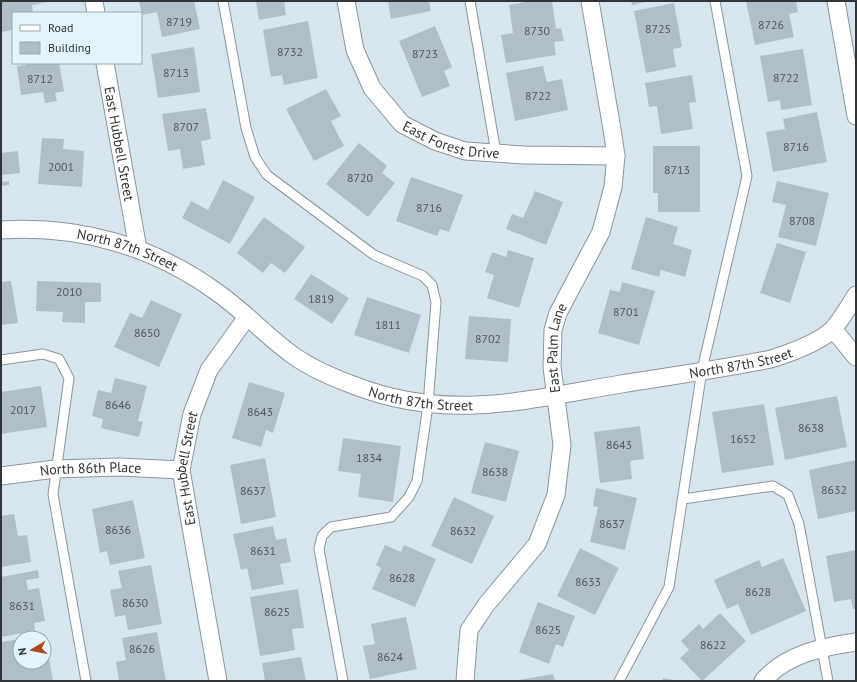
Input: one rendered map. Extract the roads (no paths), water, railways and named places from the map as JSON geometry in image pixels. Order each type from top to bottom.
[{"type":"street","points":[[94,1],[96,12]]},
{"type":"street","name":"East Forest Drive","points":[[346,1],[355,50],[372,88],[402,124],[435,141],[465,151],[524,156],[616,156]]},
{"type":"street","name":"East Palm Lane","points":[[465,681],[469,630],[486,605],[537,544],[556,495],[562,445],[552,367],[553,330],[558,313],[601,232],[613,187],[616,156],[590,1]]},
{"type":"street","points":[[836,1],[856,116]]},
{"type":"street","name":"East Hubbell Street","points":[[105,64],[138,249]]},
{"type":"street","name":"North 87th Street","points":[[1,230],[22,229],[63,231],[111,240],[138,249],[195,277],[219,293],[296,358],[353,385],[381,395],[428,405],[490,405],[753,363],[789,354],[810,344],[833,329],[856,295]]},
{"type":"street","name":"East Hubbell Street","points":[[218,681],[181,470],[192,414],[209,370],[247,317]]},
{"type":"street","points":[[833,329],[856,357]]},
{"type":"street","name":"North 86th Place","points":[[1,476],[55,469],[120,466],[181,470]]},
{"type":"street","points":[[763,681],[780,666],[802,654],[822,648],[856,642]]},
{"type":"lane","points":[[223,1],[246,128],[255,157],[267,175],[374,255],[423,276],[432,285],[436,302],[428,405],[417,481],[401,509],[391,517],[331,527],[322,536],[319,549],[343,681]]},
{"type":"lane","points":[[470,1],[496,153]]},
{"type":"lane","points":[[619,681],[669,587],[702,370],[747,176],[715,1]]},
{"type":"lane","points":[[1,360],[43,354],[59,359],[69,378],[52,494],[86,681]]},
{"type":"lane","points":[[683,499],[773,486],[788,495],[799,524],[828,681]]}]
